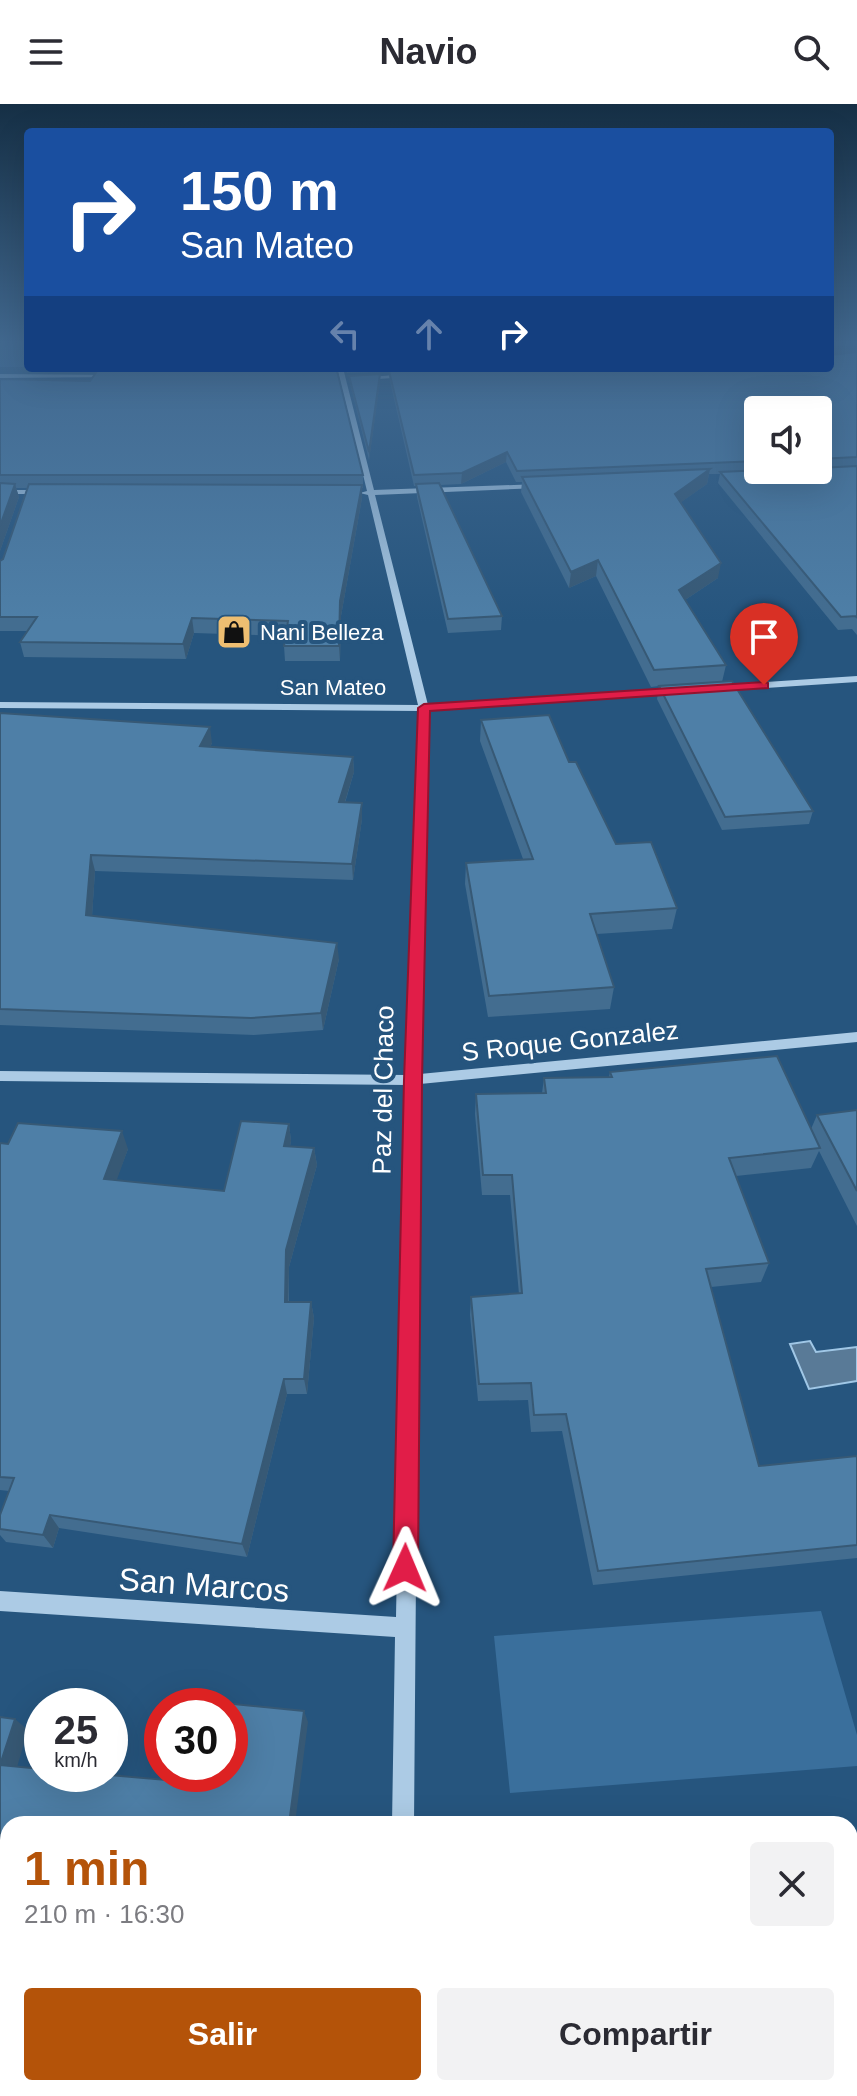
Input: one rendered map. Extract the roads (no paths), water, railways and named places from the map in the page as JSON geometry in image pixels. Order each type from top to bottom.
[{"type":"street","name":"Paz del Chaco","points":[[355,436],[424,708],[413,1080],[403,1816]]},
{"type":"street","points":[[356,493],[544,485]]},
{"type":"street","points":[[0,492],[58,492]]},
{"type":"street","points":[[22,505],[27,492]]},
{"type":"street","points":[[702,689],[857,679]]},
{"type":"street","name":"San Mateo","points":[[0,705],[424,708],[687,690]]},
{"type":"street","name":"S Roque Gonzalez","points":[[0,1076],[413,1080],[857,1037]]},
{"type":"street","name":"San Marcos","points":[[0,1601],[404,1628]]},
{"type":"place","name":"Nani Belleza","points":[[234,632]]}]
